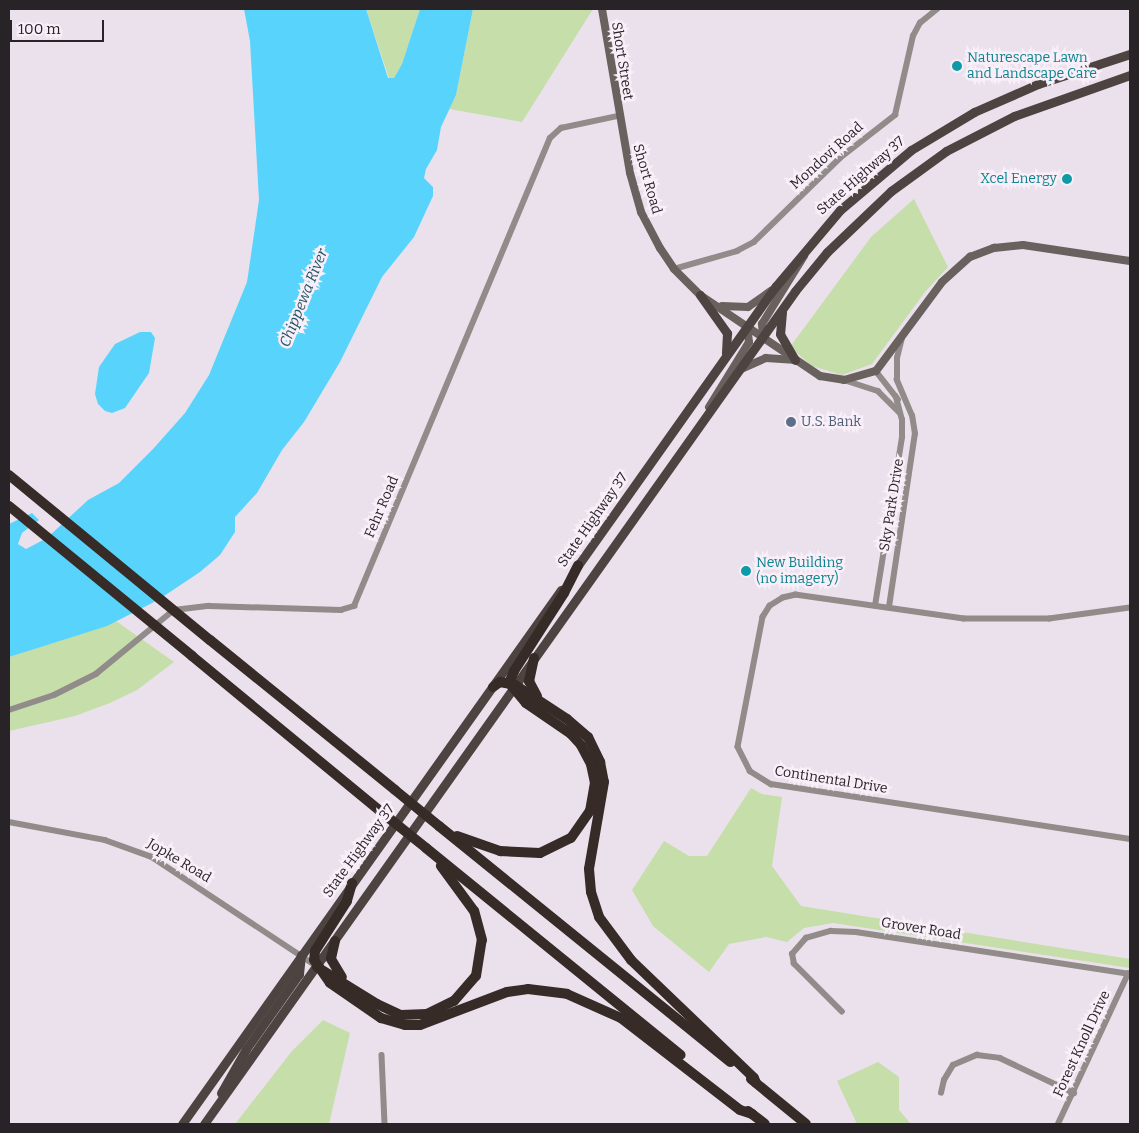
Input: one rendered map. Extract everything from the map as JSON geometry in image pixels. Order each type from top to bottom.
[{"type":"highway","points":[[9,475],[806,1124]]},
{"type":"highway","points":[[9,506],[380,812],[765,1124]]},
{"type":"highway","points":[[512,685],[578,565]]},
{"type":"highway","points":[[534,658],[529,676],[531,688],[588,738],[602,768],[603,796],[589,869],[592,897],[602,921],[632,960],[754,1078],[756,1084]]},
{"type":"highway","points":[[493,687],[500,682],[512,685],[558,712]]},
{"type":"highway","points":[[442,829],[500,851],[540,853],[571,838],[590,811],[595,783],[591,764],[581,745],[512,685]]},
{"type":"highway","points":[[317,967],[393,1012],[427,1014],[454,1000],[476,976],[482,950],[478,923],[466,898],[428,849]]},
{"type":"highway","points":[[352,883],[346,904],[314,953],[317,967],[330,983],[382,1018],[405,1025],[426,1023],[481,1001],[518,990],[541,990],[572,996],[621,1018],[740,1110],[752,1114]]},
{"type":"highway","points":[[335,941],[331,955],[334,968],[359,992]]},
{"type":"main road","name":"State Highway 37","points":[[182,1124],[747,326],[826,223],[868,185],[940,131],[1018,92],[1130,54]]},
{"type":"main road","points":[[204,1124],[317,967],[512,685],[534,658],[817,263],[846,232],[916,171],[1014,116],[1130,75]]},
{"type":"main road","points":[[700,295],[727,333],[726,357]]},
{"type":"main road","points":[[783,308],[780,334],[795,360]]},
{"type":"main road","points":[[212,1114],[244,1052],[299,974],[301,955]]},
{"type":"street","name":"Short Street","points":[[602,9],[618,116]]},
{"type":"street","name":"Mondovi Road","points":[[674,269],[737,251],[754,242],[840,158],[895,115],[913,36],[920,23],[937,9]]},
{"type":"street","name":"Short Road","points":[[618,116],[641,212],[674,269],[700,295],[763,336],[795,360],[820,376],[844,380]]},
{"type":"street","name":"Fehr Road","points":[[9,710],[54,695],[96,674],[174,610],[209,606],[341,610],[354,606],[550,138],[561,128],[618,116]]},
{"type":"street","points":[[763,336],[762,324],[797,269],[808,245]]},
{"type":"street","points":[[844,380],[876,372],[942,282],[970,257],[994,248],[1023,245],[1130,261]]},
{"type":"street","points":[[715,304],[745,308],[774,289]]},
{"type":"street","points":[[697,430],[722,382],[749,342],[747,326]]},
{"type":"street","name":"Sky Park Drive","points":[[889,608],[914,443],[914,426],[896,372],[904,334]]},
{"type":"street","points":[[741,369],[766,358],[795,360]]},
{"type":"street","name":"Sky Park Drive","points":[[876,372],[896,397],[907,407]]},
{"type":"street","points":[[844,380],[878,391],[900,414]]},
{"type":"street","name":"Sky Park Drive","points":[[875,606],[902,437],[896,397]]},
{"type":"street","name":"Continental Drive","points":[[875,606],[796,595],[770,606],[764,617],[738,747],[751,772],[771,784],[1130,840]]},
{"type":"street","points":[[875,606],[964,619],[1050,619],[1130,608]]},
{"type":"street","name":"Jopke Road","points":[[9,822],[105,840],[137,850],[174,870],[317,967]]},
{"type":"street","name":"Grover Road","points":[[842,1012],[794,964],[792,954],[806,938],[831,932],[856,932],[1129,974]]},
{"type":"street","name":"Forest Knoll Drive","points":[[1058,1124],[1129,974]]},
{"type":"street","points":[[382,1055],[385,1124]]},
{"type":"street","points":[[941,1092],[944,1080],[953,1065],[977,1055],[1000,1058],[1074,1093]]},
{"type":"green space","points":[[366,9],[420,9],[402,64],[394,78],[389,78]]},
{"type":"green space","points":[[473,9],[593,9],[522,122],[449,109],[456,95]]},
{"type":"green space","points":[[914,199],[948,267],[925,292],[872,364],[842,375],[812,366],[790,347],[871,237]]},
{"type":"green space","points":[[116,621],[174,662],[137,690],[110,703],[75,716],[9,731],[9,657]]},
{"type":"green space","points":[[751,788],[762,794],[782,797],[772,866],[801,906],[1130,959],[1130,968],[833,923],[804,928],[787,942],[766,937],[729,944],[709,972],[653,926],[632,890],[664,841],[689,856],[707,856]]},
{"type":"green space","points":[[323,1020],[350,1033],[329,1124],[235,1124],[292,1051]]},
{"type":"green space","points":[[878,1062],[899,1077],[899,1110],[911,1124],[857,1124],[837,1081]]},
{"type":"water","name":"Chippewa River","points":[[244,9],[366,9],[388,78],[394,78],[402,64],[420,9],[473,9],[456,95],[441,127],[437,150],[426,169],[424,178],[433,187],[433,196],[414,237],[382,277],[340,362],[304,422],[282,450],[257,493],[235,517],[235,532],[220,555],[200,572],[158,600],[107,626],[9,657],[9,524],[32,513],[39,520],[22,533],[18,544],[26,549],[47,538],[88,500],[119,483],[153,449],[185,413],[209,375],[247,282],[259,200],[250,41]]},
{"type":"water","points":[[140,332],[151,332],[155,338],[149,373],[125,408],[112,413],[105,411],[98,404],[95,394],[99,367],[115,344]]},
{"type":"place","name":"Naturescape Lawn and Landscape Care","points":[[957,66]]},
{"type":"place","name":"Xcel Energy","points":[[1067,179]]},
{"type":"place","name":"U.S. Bank","points":[[791,422]]},
{"type":"place","name":"New Building (no imagery)","points":[[746,571]]}]
